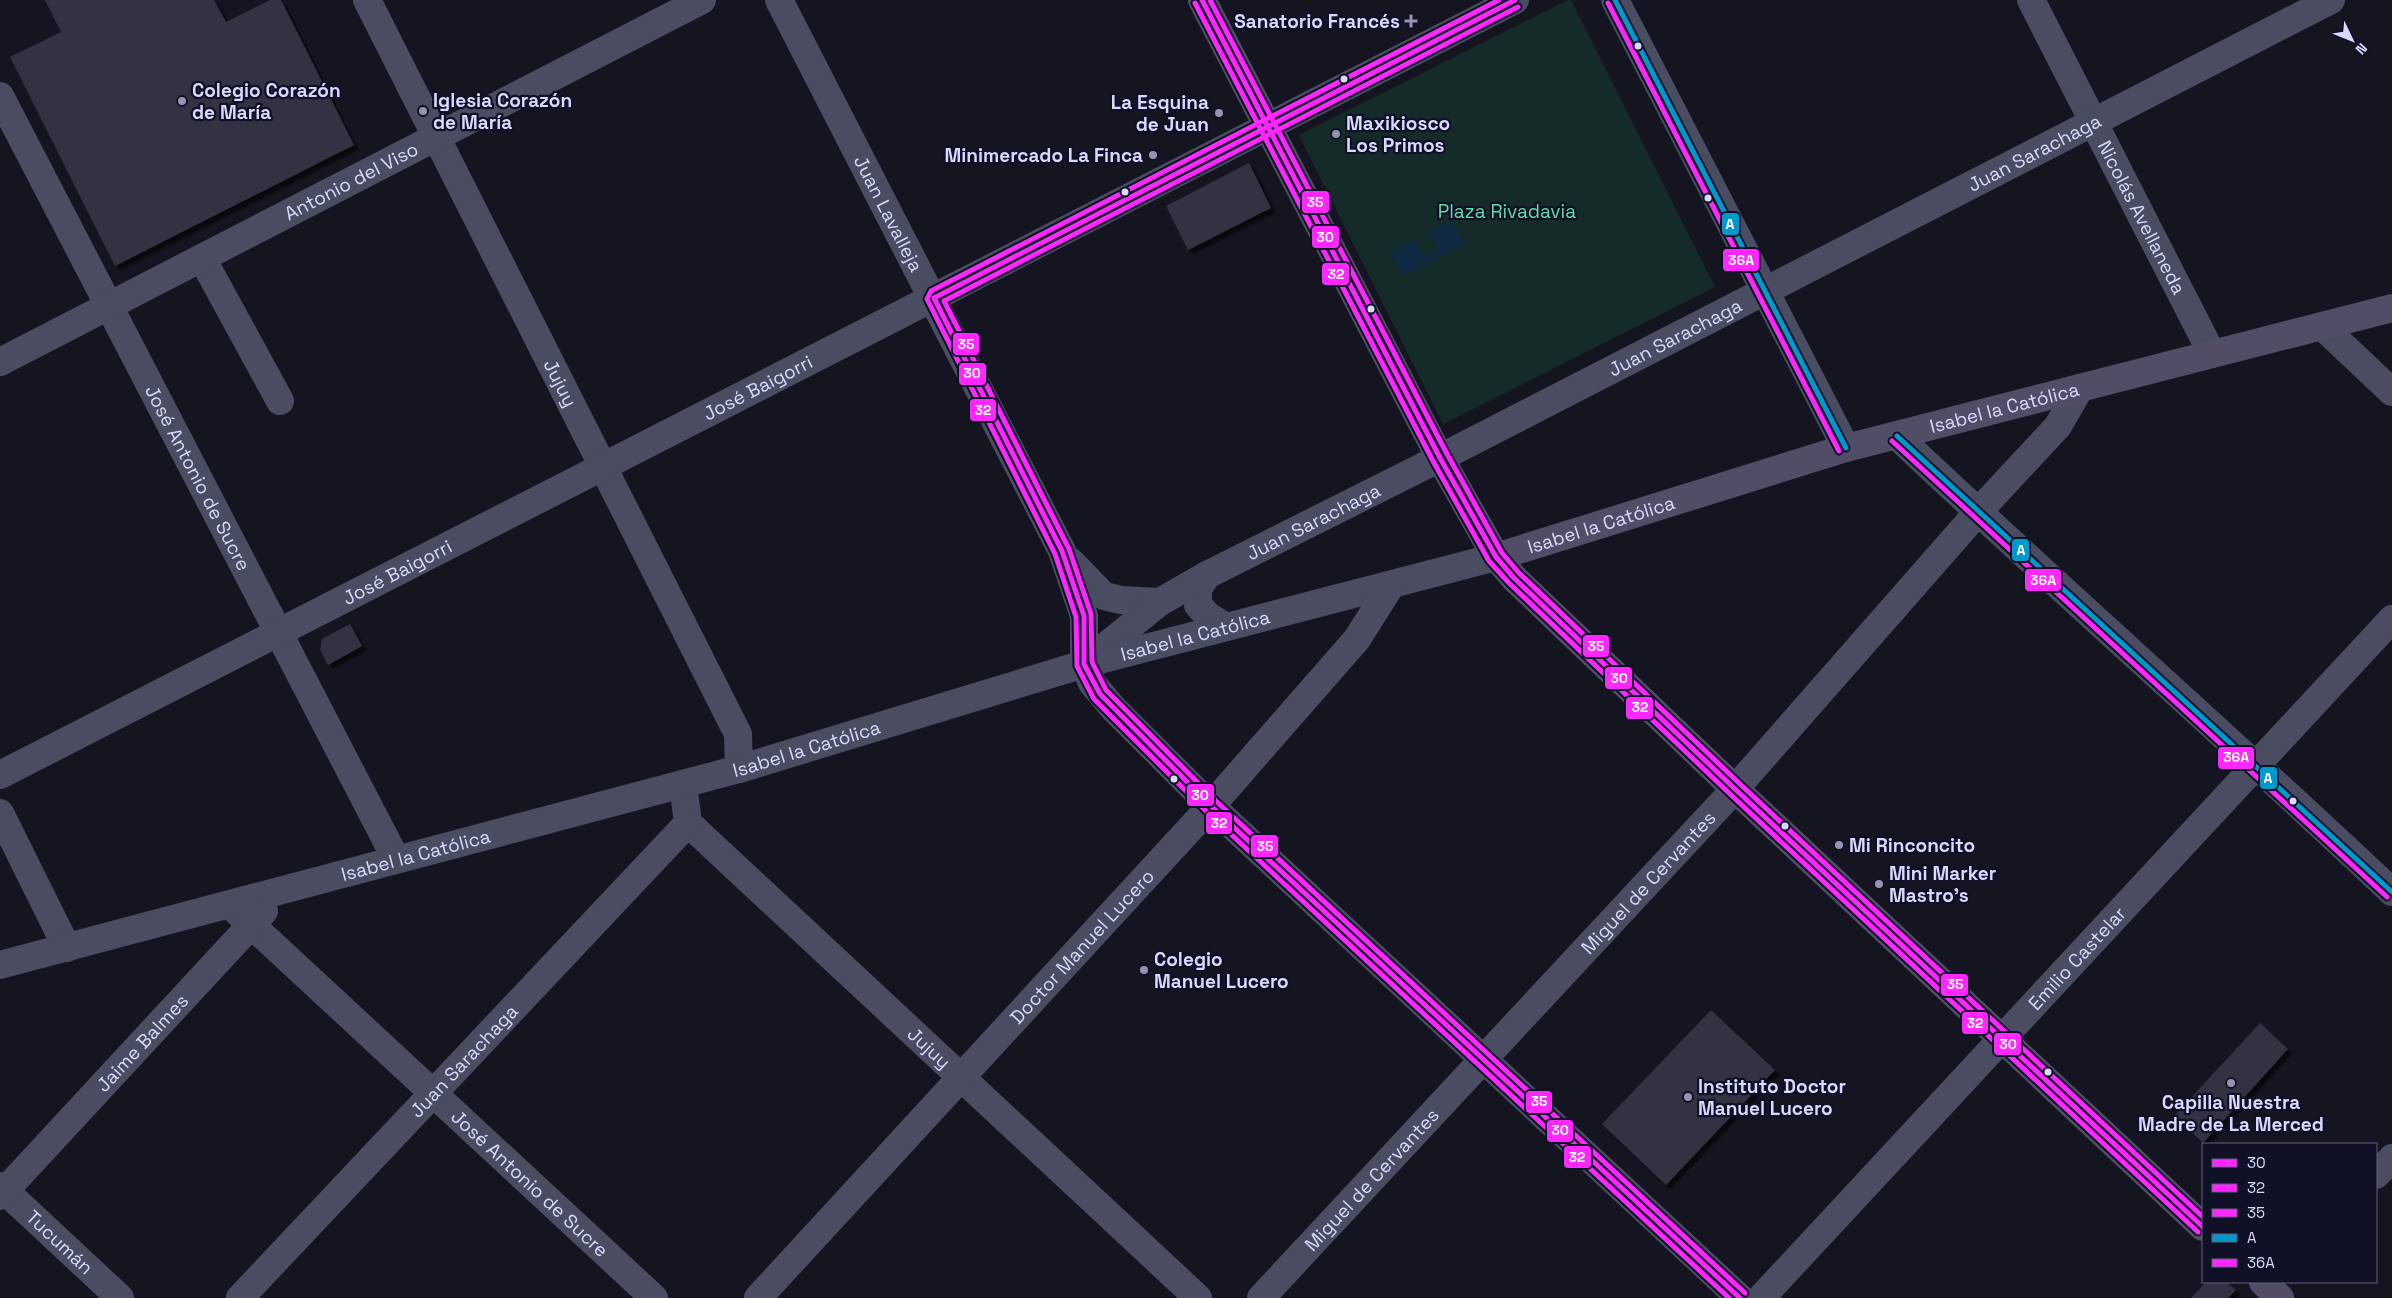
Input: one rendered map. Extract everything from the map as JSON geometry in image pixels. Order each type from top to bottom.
[{"type":"main road","points":[[1202,0],[1440,458],[1496,557],[1514,578],[1736,789],[2202,1226]]},
{"type":"main road","name":"Isabel la Católica","points":[[1496,557],[1846,448],[2392,308]]},
{"type":"street","name":"Jujuy","points":[[367,0],[738,734],[739,769]]},
{"type":"street","name":"Antonio del Viso","points":[[0,362],[702,0]]},
{"type":"street","name":"Juan Lavalleja","points":[[779,0],[934,298],[1062,551],[1084,616],[1084,664],[1100,694],[1211,806],[1740,1298]]},
{"type":"street","name":"José Baigorri","points":[[0,775],[604,468],[1515,0]]},
{"type":"street","points":[[1615,0],[1846,448]]},
{"type":"street","name":"Nicolás Avellaneda","points":[[2031,0],[2212,354]]},
{"type":"street","name":"Juan Sarachaga","points":[[1084,664],[1160,602],[1207,575],[1440,458],[2331,0]]},
{"type":"street","name":"José Antonio de Sucre","points":[[0,96],[396,859]]},
{"type":"street","points":[[202,258],[280,400]]},
{"type":"street","points":[[2322,326],[2392,392]]},
{"type":"street","name":"Miguel de Cervantes","points":[[1261,1298],[1736,789],[1978,512],[2058,426],[2080,388]]},
{"type":"street","points":[[1897,436],[1978,512],[2257,764],[2392,892]]},
{"type":"street","points":[[1062,551],[1093,587],[1104,596],[1121,600],[1160,602]]},
{"type":"street","name":"Isabel la Católica","points":[[0,965],[739,769],[1084,664],[1496,557]]},
{"type":"street","points":[[1207,575],[1198,589],[1198,605],[1208,616],[1226,627]]},
{"type":"street","name":"Doctor Manuel Lucero","points":[[758,1298],[1211,806],[1357,639],[1391,585]]},
{"type":"street","name":"Emilio Castelar","points":[[1761,1298],[2392,619]]},
{"type":"street","points":[[683,784],[688,823]]},
{"type":"street","points":[[0,812],[67,948]]},
{"type":"street","name":"Jujuy","points":[[688,823],[1198,1298]]},
{"type":"street","name":"Juan Sarachaga","points":[[240,1298],[688,823]]},
{"type":"street","name":"Jaime Balmes","points":[[2,1191],[283,890]]},
{"type":"street","name":"José Antonio de Sucre","points":[[230,905],[654,1298]]},
{"type":"street","points":[[2377,1174],[2392,1158]]},
{"type":"street","name":"Tucumán","points":[[2,1191],[120,1298]]},
{"type":"green space","name":"Plaza Rivadavia","points":[[1571,0],[1715,287],[1443,424],[1299,135]]},
{"type":"water","points":[[1452,220],[1464,244],[1403,275],[1390,252],[1414,239],[1425,256],[1438,249],[1428,232]]},
{"type":"building","name":"Colegio Corazón de María","points":[[45,0],[214,0],[226,22],[270,0],[281,0],[354,145],[115,266],[10,57],[61,32]]},
{"type":"building","points":[[1249,163],[1271,208],[1188,250],[1166,206]]},
{"type":"building","points":[[350,624],[362,646],[328,665],[320,650],[322,639]]},
{"type":"building","name":"Instituto Doctor Manuel Lucero","points":[[1711,1010],[1775,1070],[1666,1185],[1602,1124]]},
{"type":"building","name":"Capilla Nuestra Madre de La Merced","points":[[2260,1023],[2288,1049],[2203,1143],[2174,1116]]},
{"type":"building","points":[[2205,1283],[2227,1283],[2236,1290],[2228,1298],[2191,1298]]},
{"type":"transit line","name":"30","points":[[1202,0],[1440,458],[1496,557],[1514,578],[1735,789],[2202,1226]]},
{"type":"transit line","name":"35","points":[[1210,0],[1447,454],[1502,553],[1519,573],[1740,784],[2202,1216]]},
{"type":"transit line","name":"32","points":[[1499,0],[931,291],[927,299],[1055,554],[1076,617],[1077,666],[1094,699],[1206,811],[1729,1298]]},
{"type":"transit line","name":"30","points":[[1515,0],[934,298],[1062,551],[1084,616],[1084,664],[1100,694],[1211,806],[1740,1298]]},
{"type":"transit line","name":"A","points":[[1615,0],[1846,448]]},
{"type":"transit line","name":"32","points":[[1195,3],[1433,461],[1489,561],[1509,583],[1730,794],[2198,1232]]},
{"type":"transit line","name":"36A","points":[[1608,3],[1839,451]]},
{"type":"transit line","name":"35","points":[[1518,7],[944,301],[1069,549],[1091,614],[1092,662],[1106,690],[1216,801],[1745,1293]]},
{"type":"transit line","name":"A","points":[[1897,436],[2392,892]]},
{"type":"transit line","name":"36A","points":[[1892,441],[2387,897]]},
{"type":"place","name":"Sanatorio Francés","points":[[1411,21]]},
{"type":"place","name":"Colegio Corazón de María","points":[[182,101]]},
{"type":"place","name":"Iglesia Corazón de María","points":[[423,111]]},
{"type":"place","name":"La Esquina de Juan","points":[[1219,113]]},
{"type":"place","name":"Maxikiosco Los Primos","points":[[1336,134]]},
{"type":"place","name":"Minimercado La Finca","points":[[1153,155]]},
{"type":"place","name":"Mi Rinconcito","points":[[1839,845]]},
{"type":"place","name":"Mini Marker Mastro's","points":[[1879,884]]},
{"type":"place","name":"Colegio Manuel Lucero","points":[[1144,970]]},
{"type":"place","name":"Capilla Nuestra Madre de La Merced","points":[[2231,1083]]},
{"type":"place","name":"Instituto Doctor Manuel Lucero","points":[[1688,1097]]}]
